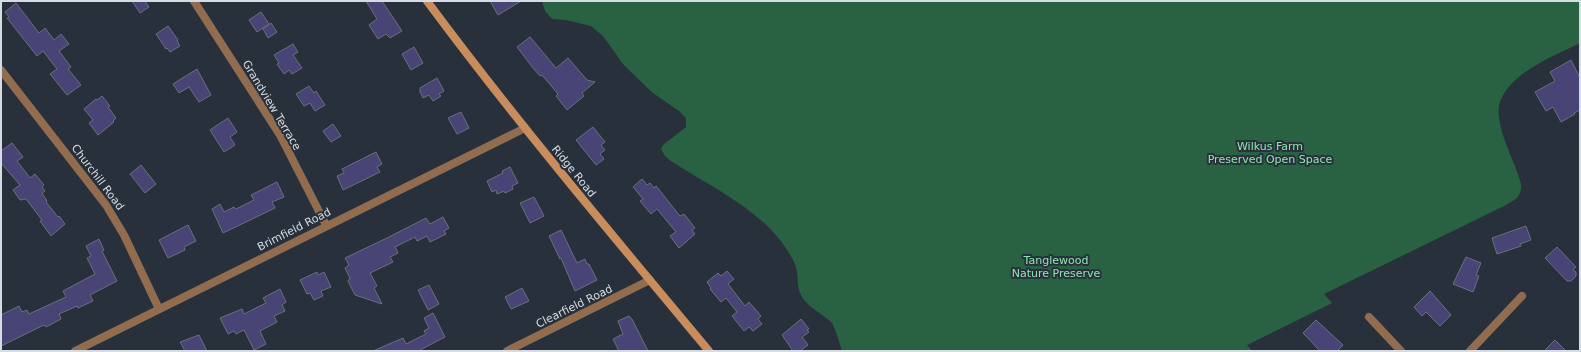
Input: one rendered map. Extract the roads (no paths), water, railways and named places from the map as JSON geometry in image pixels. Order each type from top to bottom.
[{"type":"street","name":"Grandview Terrace","points":[[194,1],[280,136],[326,225]]},
{"type":"street","name":"Ridge Road","points":[[427,1],[460,47],[524,128],[709,351]]},
{"type":"street","name":"Churchill Road","points":[[1,70],[106,206],[124,235],[159,309]]},
{"type":"street","name":"Brimfield Road","points":[[75,351],[524,128]]},
{"type":"street","name":"Clearfield Road","points":[[507,351],[650,280]]},
{"type":"street","points":[[1470,351],[1522,296]]},
{"type":"street","points":[[1369,317],[1401,351]]},
{"type":"park label","name":"Wilkus Farm Preserved Open Space","points":[[1270,152]]},
{"type":"park label","name":"Tanglewood Nature Preserve","points":[[1056,266]]}]
